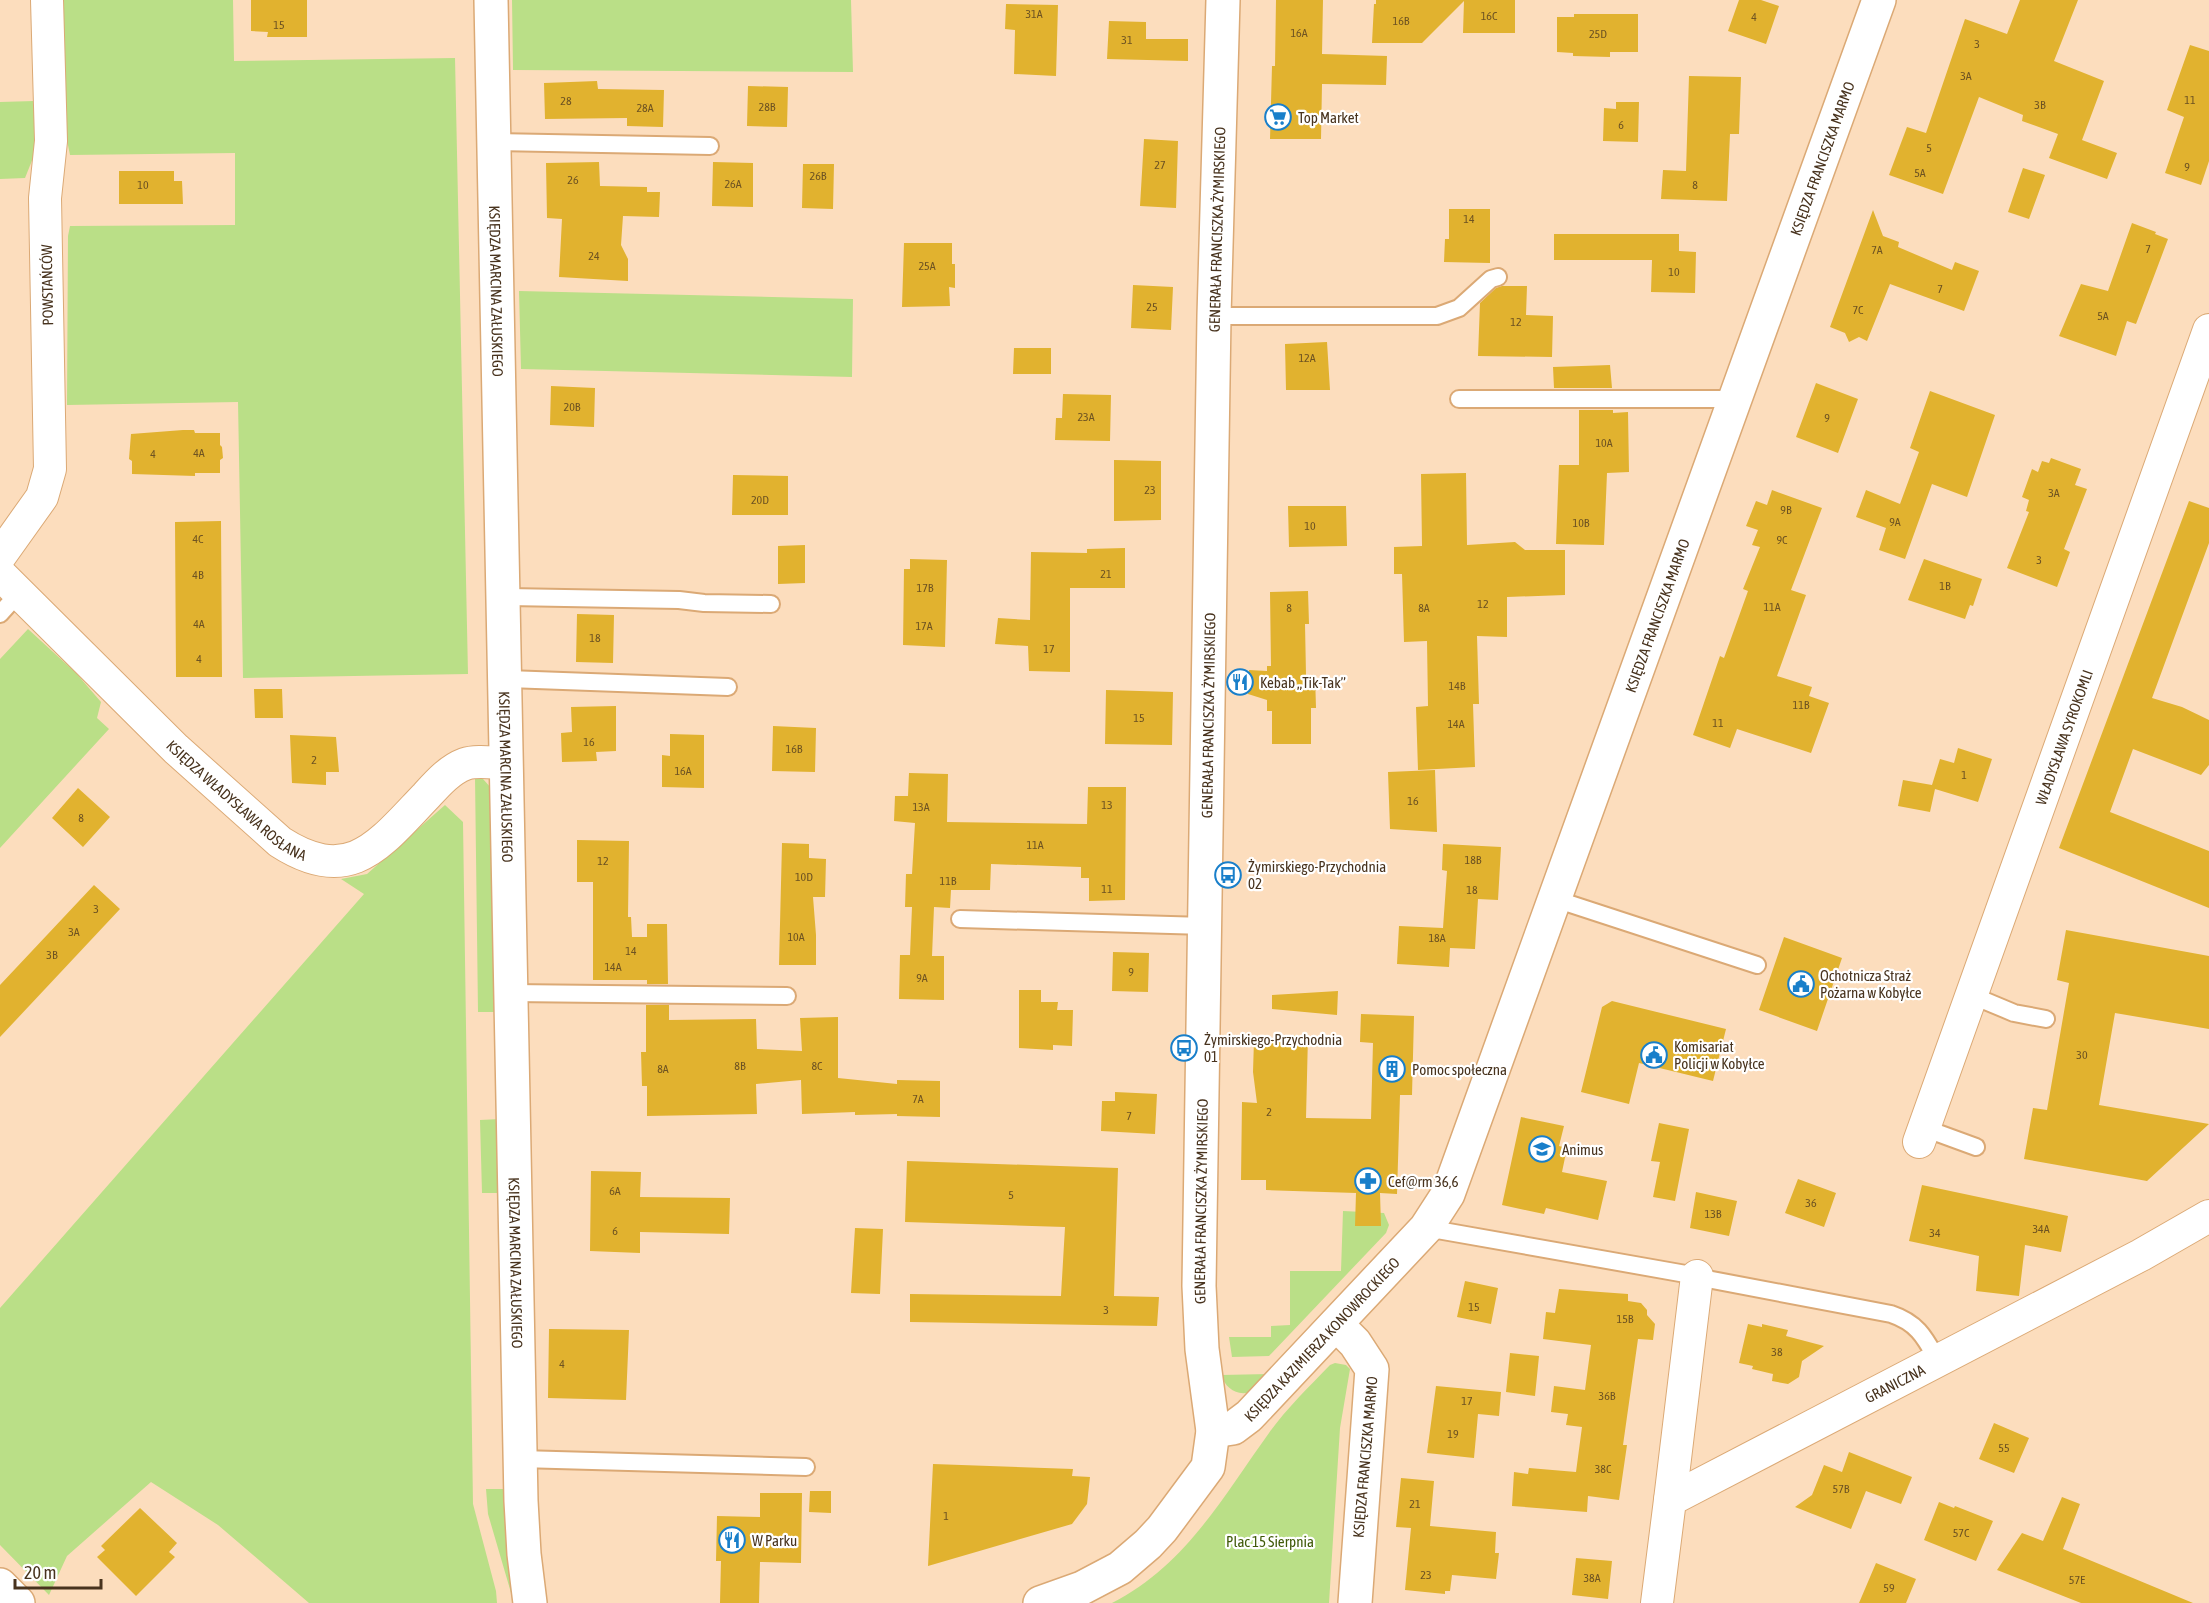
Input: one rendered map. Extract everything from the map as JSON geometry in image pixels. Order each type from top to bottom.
[{"type":"street","name":"POWSTAŃCÓW","points":[[0,556],[42,497],[50,469],[45,198],[51,141],[47,0]]},
{"type":"street","name":"KSIĘDZA MARCINA ZAŁUSKIEGO","points":[[491,0],[520,1459],[524,1554],[530,1603]]},
{"type":"street","name":"GENERAŁA FRANCISZKA ŻYMIRSKIEGO","points":[[1213,1431],[1202,1349],[1199,1286],[1214,316],[1223,0]]},
{"type":"street","name":"KSIĘDZA FRANCISZKA MARMO","points":[[1426,1228],[1448,1194],[1879,0]]},
{"type":"street","name":"WŁADYSŁAWA SYROKOMLI","points":[[1921,1135],[2209,330]]},
{"type":"street","name":"KSIĘDZA WŁADYSŁAWA ROSŁANA","points":[[6,594],[280,842],[296,853],[331,862],[351,860],[383,841],[443,778],[466,763],[506,763]]},
{"type":"street","name":"GRANICZNA","points":[[1670,1500],[2141,1256],[2209,1216]]},
{"type":"street","name":"KSIĘDZA KAZIMIERZA KONOWROCKIEGO","points":[[1213,1431],[1233,1428],[1249,1416],[1426,1228]]},
{"type":"street","points":[[1657,1603],[1697,1276]]},
{"type":"street","name":"KSIĘDZA FRANCISZKA MARMO","points":[[1336,1324],[1355,1343],[1372,1369],[1355,1603]]},
{"type":"street","points":[[1040,1603],[1082,1588],[1120,1568],[1148,1544],[1174,1515],[1208,1467],[1213,1431]]},
{"type":"street","name":"KSIĘDZA MARCINA ZAŁUSKIEGO","points":[[524,1554],[544,1603]]},
{"type":"street","points":[[0,1585],[18,1603]]},
{"type":"lane","points":[[494,142],[710,146]]},
{"type":"lane","points":[[1214,316],[1437,316],[1459,308],[1491,279],[1498,277]]},
{"type":"lane","points":[[1459,399],[1735,399]]},
{"type":"lane","points":[[503,597],[771,604]]},
{"type":"lane","points":[[505,679],[728,687]]},
{"type":"lane","points":[[1555,899],[1757,964]]},
{"type":"lane","points":[[960,920],[1205,926]]},
{"type":"lane","points":[[511,993],[787,996]]},
{"type":"lane","points":[[1971,995],[2014,1013],[2046,1019]]},
{"type":"lane","points":[[1921,1135],[1976,1147]]},
{"type":"lane","points":[[1426,1228],[1697,1276],[1891,1314],[1914,1325],[1926,1339],[1938,1361]]},
{"type":"lane","points":[[520,1459],[806,1467]]},
{"type":"green space","points":[[57,0],[233,0],[234,61],[455,58],[468,674],[243,678],[238,402],[67,405],[68,236],[70,226],[235,225],[235,153],[70,155],[63,121]]},
{"type":"green space","points":[[512,0],[851,0],[853,72],[513,70]]},
{"type":"green space","points":[[34,101],[35,153],[25,178],[0,179],[0,102]]},
{"type":"green space","points":[[519,291],[853,299],[852,377],[521,369]]},
{"type":"green space","points":[[28,629],[76,673],[101,702],[97,718],[109,729],[0,848],[0,659]]},
{"type":"green space","points":[[475,777],[483,779],[492,789],[498,1012],[478,1012]]},
{"type":"green space","points":[[445,805],[463,822],[473,1504],[496,1591],[497,1603],[309,1603],[218,1525],[151,1482],[67,1556],[49,1595],[0,1545],[0,1308],[364,894],[341,879],[367,874]]},
{"type":"green space","points":[[500,1119],[502,1193],[482,1193],[480,1120]]},
{"type":"green space","points":[[1343,1211],[1384,1213],[1389,1225],[1386,1233],[1269,1356],[1232,1357],[1229,1337],[1271,1337],[1271,1326],[1290,1325],[1290,1271],[1341,1271]]},
{"type":"green space","name":"Plac 15 Sierpnia","points":[[1335,1363],[1346,1365],[1350,1369],[1340,1428],[1329,1603],[1112,1603],[1161,1570],[1182,1550],[1201,1528],[1283,1415],[1330,1365]]},
{"type":"green space","points":[[1269,1374],[1256,1389],[1245,1393],[1230,1389],[1221,1375]]},
{"type":"green space","points":[[486,1489],[506,1489],[514,1603],[488,1514]]},
{"type":"building","points":[[251,0],[307,0],[307,37],[267,37],[268,32],[251,31]]},
{"type":"building","points":[[1276,0],[1323,0],[1322,54],[1387,56],[1386,85],[1322,84],[1321,139],[1270,139],[1272,66],[1275,66]]},
{"type":"building","points":[[1376,0],[1515,0],[1515,33],[1463,33],[1464,1],[1422,43],[1372,43]]},
{"type":"building","points":[[1739,0],[1761,0],[1779,6],[1766,44],[1728,31]]},
{"type":"building","points":[[2020,0],[2078,0],[2054,61],[2104,81],[2082,140],[2117,153],[2107,179],[2049,158],[2058,134],[2022,121],[2023,115],[1979,97],[1943,194],[1889,175],[1907,127],[1926,133],[1965,19],[2007,34]]},
{"type":"building","points":[[1006,4],[1058,5],[1056,76],[1014,74],[1015,30],[1005,29]]},
{"type":"building","points":[[1574,14],[1638,14],[1638,52],[1610,52],[1610,57],[1573,56],[1573,53],[1557,52],[1557,17],[1574,17]]},
{"type":"building","points":[[1109,21],[1146,22],[1146,39],[1188,39],[1188,61],[1107,59]]},
{"type":"building","points":[[2190,45],[2209,51],[2209,161],[2201,185],[2165,173],[2184,117],[2167,110]]},
{"type":"building","points":[[1689,76],[1741,77],[1739,134],[1730,134],[1727,201],[1661,199],[1663,170],[1686,171]]},
{"type":"building","points":[[597,81],[598,89],[664,90],[663,127],[627,126],[627,118],[545,119],[544,83]]},
{"type":"building","points":[[748,86],[788,87],[787,127],[747,126]]},
{"type":"building","points":[[1616,102],[1639,102],[1638,142],[1603,141],[1604,108],[1616,109]]},
{"type":"building","points":[[1144,139],[1178,141],[1176,208],[1140,206]]},
{"type":"building","points":[[599,162],[600,186],[647,187],[647,192],[660,192],[659,217],[623,216],[621,245],[628,259],[628,281],[559,277],[562,219],[547,218],[546,163]]},
{"type":"building","points":[[713,162],[753,163],[753,207],[712,206]]},
{"type":"building","points":[[803,164],[834,164],[833,209],[802,208]]},
{"type":"building","points":[[2023,168],[2045,175],[2029,219],[2008,212]]},
{"type":"building","points":[[119,171],[174,171],[174,181],[182,181],[183,204],[119,204]]},
{"type":"building","points":[[1449,209],[1490,209],[1490,263],[1444,262],[1445,239],[1449,239]]},
{"type":"building","points":[[1873,210],[1883,236],[1899,242],[1898,247],[1952,270],[1955,262],[1979,271],[1964,311],[1890,284],[1867,341],[1859,337],[1849,342],[1845,333],[1830,327]]},
{"type":"building","points":[[2132,223],[2168,239],[2136,324],[2127,321],[2116,356],[2059,336],[2081,284],[2108,291]]},
{"type":"building","points":[[1554,234],[1679,234],[1679,251],[1696,252],[1695,293],[1651,292],[1652,260],[1554,260]]},
{"type":"building","points":[[904,243],[952,243],[955,288],[949,287],[950,306],[902,307]]},
{"type":"building","points":[[1133,285],[1173,287],[1171,330],[1131,328]]},
{"type":"building","points":[[1527,286],[1526,315],[1553,316],[1552,357],[1478,356],[1480,303],[1496,288]]},
{"type":"building","points":[[1327,342],[1330,390],[1286,390],[1285,344]]},
{"type":"building","points":[[1014,348],[1051,348],[1051,374],[1013,374]]},
{"type":"building","points":[[1610,365],[1612,388],[1554,388],[1553,367]]},
{"type":"building","points":[[1816,383],[1858,399],[1838,453],[1796,437]]},
{"type":"building","points":[[551,386],[595,388],[594,427],[550,425]]},
{"type":"building","points":[[1930,391],[1995,415],[1967,497],[1932,484],[1905,559],[1879,550],[1886,528],[1856,517],[1866,490],[1900,504],[1919,452],[1910,448]]},
{"type":"building","points":[[1063,394],[1111,395],[1110,441],[1055,440],[1056,418],[1062,418]]},
{"type":"building","points":[[1579,410],[1628,412],[1629,472],[1607,473],[1604,545],[1556,544],[1559,465],[1579,465]]},
{"type":"building","points":[[194,430],[195,433],[220,433],[223,458],[220,460],[220,473],[195,473],[195,476],[132,474],[132,461],[129,459],[131,434]]},
{"type":"building","points":[[2051,458],[2081,469],[2075,485],[2087,489],[2064,549],[2070,552],[2057,587],[2007,568],[2029,512],[2026,511],[2029,500],[2022,497],[2032,469],[2038,472],[2042,461],[2049,463]]},
{"type":"building","points":[[1114,460],[1161,461],[1161,520],[1114,521]]},
{"type":"building","points":[[1466,473],[1467,545],[1515,542],[1525,550],[1565,550],[1565,595],[1507,597],[1507,637],[1477,636],[1479,704],[1473,704],[1475,767],[1418,770],[1416,707],[1428,706],[1427,641],[1404,642],[1402,574],[1394,574],[1394,547],[1422,546],[1421,474]]},
{"type":"building","points":[[733,475],[788,476],[788,515],[732,515]]},
{"type":"building","points":[[1772,490],[1822,508],[1791,590],[1806,595],[1777,676],[1812,687],[1809,696],[1829,703],[1811,753],[1737,729],[1730,748],[1693,735],[1720,656],[1724,658],[1748,591],[1743,589],[1760,547],[1752,545],[1758,530],[1746,526],[1756,501],[1767,505]]},
{"type":"building","points":[[2189,501],[2209,508],[2209,543],[2152,698],[2182,707],[2209,720],[2209,765],[2201,775],[2133,749],[2110,812],[2209,851],[2209,908],[2059,848]]},
{"type":"building","points":[[1288,506],[1346,506],[1347,546],[1289,547]]},
{"type":"building","points":[[221,521],[222,677],[176,677],[175,522]]},
{"type":"building","points":[[805,545],[805,583],[778,584],[778,546]]},
{"type":"building","points":[[1125,548],[1125,588],[1070,588],[1070,672],[1029,671],[1028,646],[995,644],[998,618],[1030,620],[1031,552],[1087,553],[1087,549]]},
{"type":"building","points":[[910,559],[947,560],[945,647],[903,645],[904,569],[910,569]]},
{"type":"building","points":[[1924,559],[1982,579],[1973,606],[1970,605],[1965,619],[1908,600]]},
{"type":"building","points":[[1308,591],[1309,624],[1305,624],[1306,675],[1315,675],[1316,708],[1311,708],[1311,744],[1272,744],[1272,711],[1267,711],[1267,700],[1248,694],[1249,670],[1267,671],[1267,666],[1271,666],[1270,592]]},
{"type":"building","points":[[577,614],[614,615],[613,663],[576,662]]},
{"type":"building","points":[[254,689],[282,689],[283,718],[255,718]]},
{"type":"building","points":[[1106,690],[1173,692],[1172,745],[1105,744]]},
{"type":"building","points":[[616,706],[616,751],[596,752],[597,761],[562,762],[561,733],[572,732],[571,707]]},
{"type":"building","points":[[773,726],[816,728],[815,772],[772,771]]},
{"type":"building","points":[[670,734],[704,735],[704,788],[662,787],[662,755],[670,756]]},
{"type":"building","points":[[290,735],[336,737],[339,772],[326,772],[326,785],[292,783]]},
{"type":"building","points":[[1958,748],[1992,759],[1978,802],[1935,789],[1930,812],[1898,806],[1903,780],[1932,785],[1940,759],[1954,763]]},
{"type":"building","points":[[1435,770],[1437,832],[1390,829],[1388,772]]},
{"type":"building","points":[[909,773],[948,774],[947,822],[1087,824],[1088,787],[1126,787],[1125,900],[1089,901],[1089,878],[1081,878],[1081,867],[991,864],[990,890],[951,890],[950,908],[934,907],[932,956],[944,956],[944,1000],[899,999],[900,955],[910,955],[912,907],[905,907],[906,874],[912,874],[915,823],[894,821],[895,796],[908,796]]},
{"type":"building","points":[[78,788],[110,817],[83,847],[52,818]]},
{"type":"building","points":[[577,840],[629,841],[628,917],[631,917],[632,937],[647,937],[647,924],[667,924],[668,984],[647,984],[647,980],[593,980],[593,882],[577,882]]},
{"type":"building","points":[[782,843],[809,844],[809,858],[826,859],[825,897],[813,897],[816,965],[779,965]]},
{"type":"building","points":[[1443,844],[1501,847],[1498,900],[1478,899],[1475,949],[1450,948],[1449,967],[1397,964],[1399,926],[1443,928],[1447,871],[1442,870]]},
{"type":"building","points":[[94,885],[120,909],[0,1037],[0,985]]},
{"type":"building","points":[[2066,930],[2209,956],[2209,1029],[2115,1013],[2099,1105],[2209,1124],[2147,1181],[2024,1159],[2033,1108],[2047,1110],[2069,983],[2057,980]]},
{"type":"building","name":"Ochotnicza Straż Pożarna w Kobyłce","points":[[1784,937],[1842,958],[1817,1031],[1759,1010]]},
{"type":"building","points":[[1113,952],[1149,953],[1148,992],[1112,991]]},
{"type":"building","points":[[1019,990],[1041,990],[1041,1002],[1058,1002],[1057,1010],[1073,1010],[1072,1046],[1053,1045],[1053,1050],[1019,1048]]},
{"type":"building","points":[[1338,991],[1337,1015],[1272,1009],[1272,995]]},
{"type":"building","name":"Komisariat Policji w Kobyłce","points":[[1612,1001],[1726,1029],[1713,1081],[1639,1063],[1629,1104],[1581,1092],[1602,1007]]},
{"type":"building","points":[[646,1005],[669,1005],[669,1020],[756,1019],[757,1049],[802,1051],[800,1018],[838,1017],[838,1078],[897,1084],[897,1080],[940,1081],[940,1117],[897,1116],[897,1114],[855,1115],[855,1112],[802,1114],[801,1080],[756,1084],[757,1114],[647,1116],[647,1086],[642,1086],[641,1052],[646,1052]]},
{"type":"building","points":[[1361,1014],[1414,1016],[1412,1095],[1400,1095],[1397,1194],[1380,1193],[1381,1226],[1355,1226],[1356,1193],[1266,1190],[1266,1180],[1241,1180],[1242,1102],[1257,1103],[1253,1072],[1254,1040],[1284,1040],[1285,1035],[1308,1035],[1306,1118],[1371,1119],[1373,1043],[1360,1042]]},
{"type":"building","points":[[1115,1092],[1157,1094],[1155,1134],[1101,1131],[1102,1101],[1115,1101]]},
{"type":"building","points":[[1521,1117],[1564,1126],[1559,1146],[1567,1148],[1562,1172],[1607,1181],[1598,1220],[1546,1208],[1544,1214],[1502,1205]]},
{"type":"building","points":[[1659,1123],[1689,1129],[1675,1201],[1653,1197],[1660,1162],[1651,1161]]},
{"type":"building","points":[[907,1161],[1118,1168],[1114,1296],[1159,1297],[1157,1326],[910,1322],[910,1294],[1061,1296],[1065,1227],[905,1222]]},
{"type":"building","points":[[591,1171],[641,1172],[640,1197],[730,1198],[729,1234],[640,1232],[640,1253],[590,1251]]},
{"type":"building","points":[[1798,1179],[1836,1193],[1824,1227],[1785,1213]]},
{"type":"building","points":[[1922,1185],[2068,1216],[2061,1252],[2025,1245],[2019,1296],[1976,1291],[1979,1256],[1909,1241]]},
{"type":"building","points":[[1696,1192],[1737,1201],[1729,1236],[1690,1228]]},
{"type":"building","points":[[855,1228],[883,1229],[880,1294],[851,1293]]},
{"type":"building","points":[[1465,1281],[1498,1288],[1491,1324],[1457,1317]]},
{"type":"building","points":[[1559,1289],[1628,1294],[1628,1301],[1641,1303],[1655,1324],[1653,1340],[1638,1339],[1623,1445],[1627,1445],[1619,1500],[1588,1496],[1587,1512],[1512,1506],[1514,1472],[1528,1474],[1529,1468],[1576,1472],[1582,1427],[1566,1425],[1568,1414],[1551,1412],[1554,1386],[1585,1390],[1591,1345],[1543,1339],[1546,1312],[1555,1313]]},
{"type":"building","points":[[1748,1324],[1762,1327],[1762,1324],[1788,1330],[1786,1336],[1824,1346],[1802,1361],[1799,1377],[1788,1384],[1772,1381],[1773,1374],[1739,1363]]},
{"type":"building","points":[[549,1329],[629,1330],[626,1400],[548,1398]]},
{"type":"building","points":[[1510,1353],[1539,1356],[1535,1396],[1506,1392]]},
{"type":"building","points":[[1436,1386],[1501,1392],[1499,1416],[1478,1414],[1474,1458],[1427,1453]]},
{"type":"building","points":[[1994,1423],[2029,1438],[2014,1473],[1979,1459]]},
{"type":"building","points":[[1849,1452],[1912,1477],[1901,1504],[1866,1491],[1851,1529],[1795,1507],[1812,1495],[1824,1465],[1842,1472]]},
{"type":"building","points":[[933,1464],[1073,1469],[1072,1476],[1090,1477],[1087,1504],[1072,1524],[928,1566]]},
{"type":"building","points":[[1401,1478],[1434,1481],[1430,1526],[1496,1532],[1495,1553],[1499,1553],[1496,1579],[1452,1575],[1450,1591],[1445,1591],[1445,1594],[1405,1590],[1411,1528],[1396,1527]]},
{"type":"building","points":[[810,1491],[831,1491],[831,1513],[809,1512]]},
{"type":"building","points":[[760,1493],[802,1493],[801,1563],[760,1562],[759,1603],[720,1603],[721,1561],[716,1561],[717,1516],[760,1517]]},
{"type":"building","points":[[2062,1497],[2080,1504],[2063,1549],[2193,1603],[2081,1603],[1997,1570],[2022,1533],[2043,1541]]},
{"type":"building","points":[[1939,1502],[1993,1521],[1976,1561],[1924,1540]]},
{"type":"building","points":[[140,1508],[177,1543],[169,1552],[175,1557],[136,1596],[97,1557],[105,1550],[101,1546]]},
{"type":"building","points":[[1576,1558],[1612,1561],[1608,1599],[1572,1595]]},
{"type":"building","points":[[1876,1563],[1916,1579],[1906,1603],[1859,1603]]},
{"type":"place","name":"Top Market","points":[[1278,117]]},
{"type":"place","name":"Kebab „Tik-Tak”","points":[[1240,682]]},
{"type":"place","name":"Żymirskiego-Przychodnia 02","points":[[1228,875]]},
{"type":"place","name":"Ochotnicza Straż Pożarna w Kobyłce","points":[[1801,984]]},
{"type":"place","name":"Żymirskiego-Przychodnia 01","points":[[1184,1048]]},
{"type":"place","name":"Komisariat Policji w Kobyłce","points":[[1654,1055]]},
{"type":"place","name":"Pomoc społeczna","points":[[1392,1069]]},
{"type":"place","name":"Animus","points":[[1542,1149]]},
{"type":"place","name":"Cef@rm 36,6","points":[[1368,1181]]},
{"type":"place","name":"W Parku","points":[[732,1540]]}]
